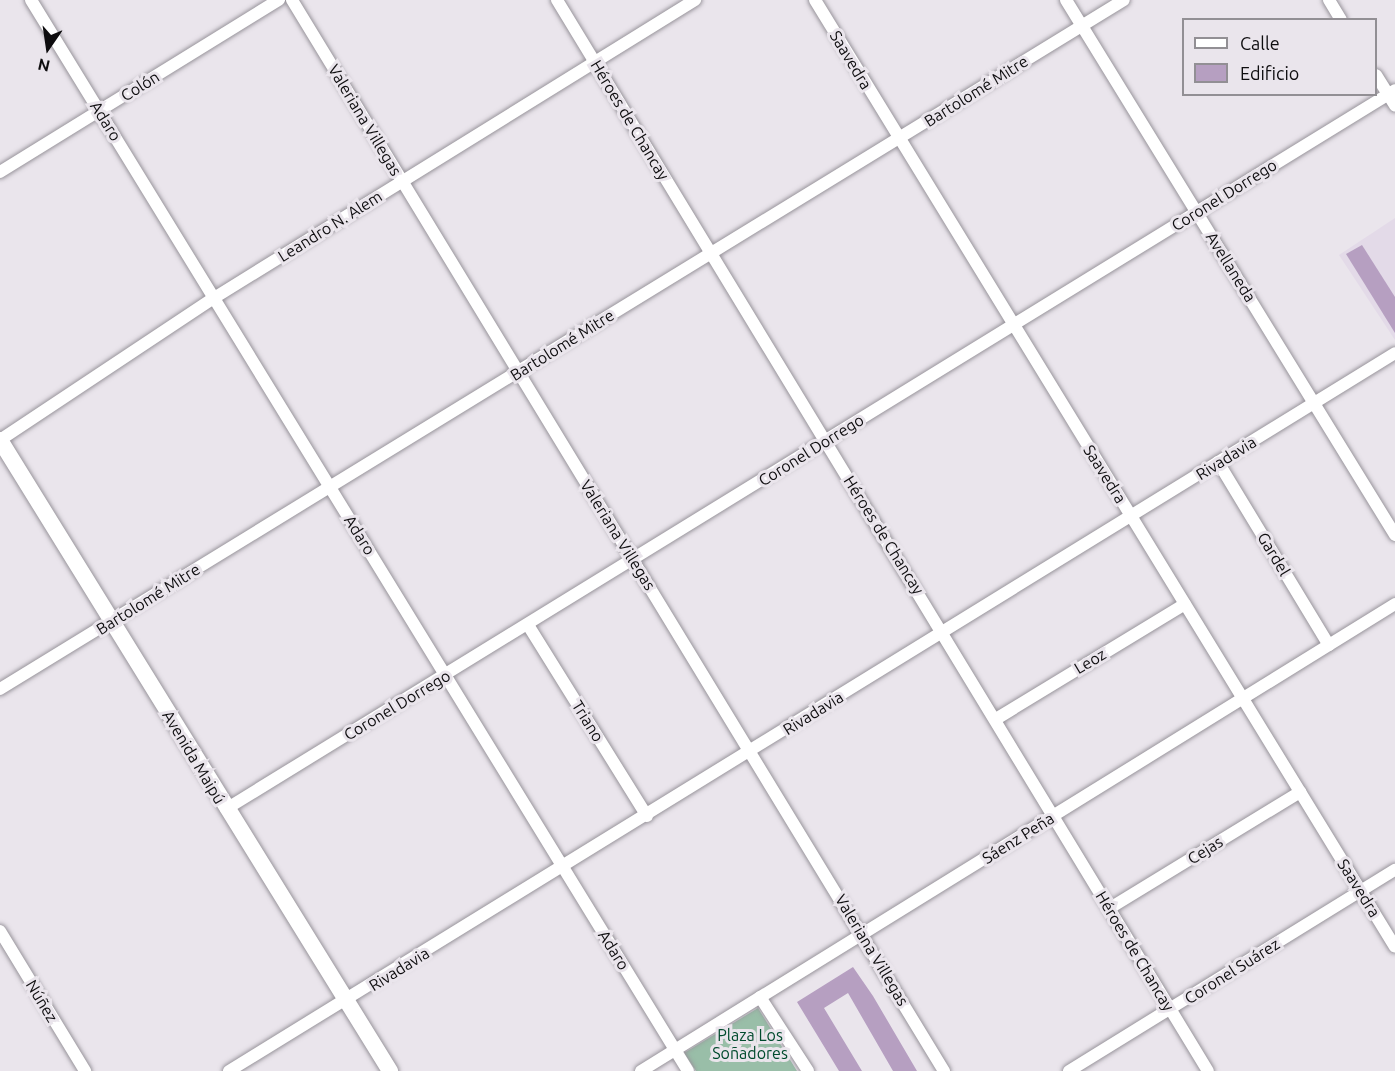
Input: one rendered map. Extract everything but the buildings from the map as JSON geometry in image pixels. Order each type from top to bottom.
[{"type":"main road","name":"Avenida Maipú","points":[[0,440],[390,1071]]},
{"type":"street","name":"Adaro","points":[[31,0],[688,1071]]},
{"type":"street","name":"Colón","points":[[0,172],[279,0]]},
{"type":"street","name":"Valeriana Villegas","points":[[292,0],[944,1071]]},
{"type":"street","name":"Héroes de Chancay","points":[[557,0],[710,254],[1055,814],[1208,1071]]},
{"type":"street","name":"Leandro N. Alem","points":[[0,440],[214,298],[695,0]]},
{"type":"street","name":"Saavedra","points":[[815,0],[898,139],[1395,947]]},
{"type":"street","name":"Avellaneda","points":[[1066,0],[1395,535]]},
{"type":"street","name":"Bartolomé Mitre","points":[[0,689],[1124,0]]},
{"type":"street","points":[[1329,0],[1340,18]]},
{"type":"street","points":[[1377,76],[1391,92],[1395,106]]},
{"type":"street","name":"Coronel Dorrego","points":[[226,809],[446,676],[1391,92]]},
{"type":"street","name":"Rivadavia","points":[[229,1071],[751,752],[1395,353]]},
{"type":"street","name":"Gardel","points":[[1218,462],[1329,645]]},
{"type":"street","name":"Leoz","points":[[996,718],[1185,604]]},
{"type":"street","name":"Sáenz Peña","points":[[641,1071],[1395,604]]},
{"type":"street","name":"Triano","points":[[528,625],[647,816]]},
{"type":"street","name":"Cejas","points":[[1110,908],[1300,792]]},
{"type":"street","name":"Coronel Suárez","points":[[1069,1071],[1395,870]]},
{"type":"street","name":"Núñez","points":[[0,931],[85,1071]]},
{"type":"street","points":[[760,997],[808,1071]]},
{"type":"shaded area","points":[[1395,218],[1395,340],[1339,255]]},
{"type":"green space","name":"Plaza Los Soñadores","points":[[758,1008],[797,1071],[696,1071],[684,1053]]}]
